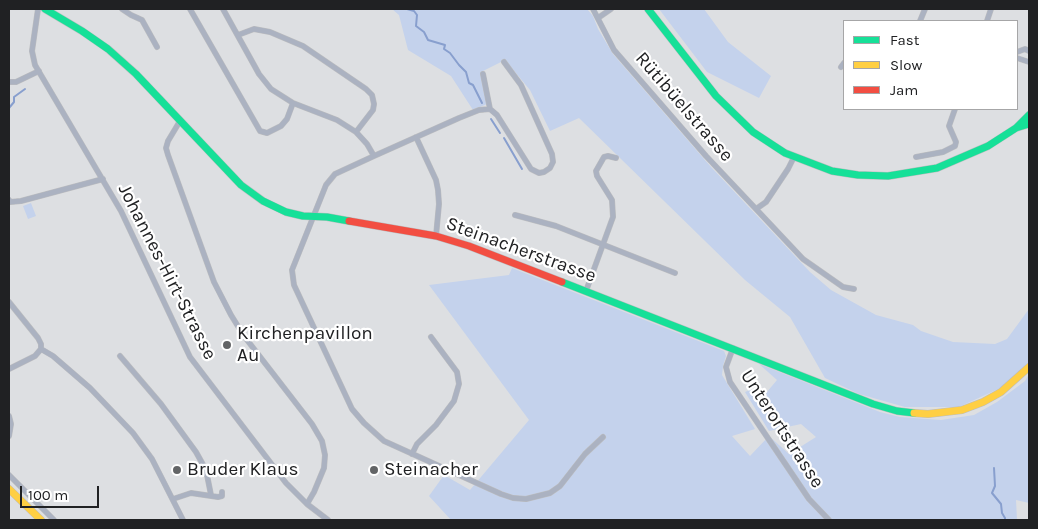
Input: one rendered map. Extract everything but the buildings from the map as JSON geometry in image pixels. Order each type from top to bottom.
[{"type":"street","name":"Johannes-Hirt-Strasse","points":[[38,9],[32,51],[35,65],[102,179],[185,349],[195,366],[281,477],[307,504],[328,520]]},
{"type":"street","name":"Steinacherstrasse","points":[[44,9],[82,30],[108,49],[136,74],[247,191],[286,212],[436,236],[489,252],[874,404],[897,411],[916,414],[951,412],[983,402],[1006,388],[1029,367]]},
{"type":"street","points":[[122,9],[142,20],[157,47]]},
{"type":"street","points":[[190,9],[260,131],[267,133],[281,126],[293,103]]},
{"type":"street","points":[[223,9],[265,82],[278,94],[293,103],[337,120],[356,132],[367,144],[374,156]]},
{"type":"street","name":"Rütibüelstrasse","points":[[593,9],[614,50],[706,156],[756,210],[803,259],[843,287],[854,289]]},
{"type":"street","points":[[598,18],[611,9]]},
{"type":"street","points":[[648,9],[727,108],[753,132],[794,157],[832,171],[858,175],[888,176],[937,168],[988,146],[1016,128],[1029,116]]},
{"type":"street","points":[[238,35],[254,29],[270,32],[303,46],[366,89],[372,95],[373,110],[356,132]]},
{"type":"street","points":[[483,74],[490,109],[497,115],[531,169],[539,173],[544,172],[550,168],[553,162],[552,154],[521,85],[504,62]]},
{"type":"street","points":[[9,82],[16,82],[38,71]]},
{"type":"street","points":[[490,109],[479,110],[459,118],[342,171],[330,179],[320,197],[292,270],[294,286],[352,409],[377,436],[412,454],[501,494],[513,498],[526,499],[550,493],[560,486],[585,454],[604,438]]},
{"type":"street","points":[[916,157],[943,152],[954,146],[956,142],[949,126],[955,110]]},
{"type":"street","points":[[180,121],[166,148],[214,282],[230,315],[244,336],[312,424],[322,441],[325,455],[324,468],[307,504]]},
{"type":"street","points":[[1016,128],[1029,124]]},
{"type":"street","points":[[416,137],[436,180],[439,204],[436,236]]},
{"type":"street","points":[[586,291],[613,217],[613,209],[608,192],[597,176],[596,171],[604,157],[616,158]]},
{"type":"street","points":[[756,210],[766,202],[794,157]]},
{"type":"street","points":[[10,201],[68,189],[102,179]]},
{"type":"street","points":[[515,215],[556,226],[675,273]]},
{"type":"street","points":[[9,302],[41,344],[41,349],[35,356],[9,369]]},
{"type":"street","points":[[412,454],[418,444],[436,425],[454,401],[459,384],[457,372],[431,337]]},
{"type":"street","name":"Unterortstrasse","points":[[733,348],[726,367],[730,382],[809,499],[829,520]]},
{"type":"street","points":[[41,349],[53,356],[90,388],[133,433],[152,459],[183,520]]},
{"type":"street","points":[[120,356],[161,404],[196,452],[206,470],[211,495]]},
{"type":"street","points":[[9,416],[11,424],[9,436]]},
{"type":"street","points":[[9,475],[54,520]]},
{"type":"street","points":[[9,489],[41,520]]},
{"type":"street","points":[[173,499],[191,493],[218,497],[222,496],[222,492]]},
{"type":"shaded area","points":[[392,9],[587,9],[593,16],[598,29],[613,54],[711,167],[810,272],[831,290],[876,315],[913,325],[921,331],[953,342],[995,344],[1007,339],[1029,309],[1029,362],[1007,385],[959,407],[905,407],[859,394],[825,378],[790,317],[745,280],[579,118],[550,131],[530,90],[505,60],[483,71],[487,104],[473,110],[451,76],[408,50],[399,15]]},
{"type":"shaded area","points":[[659,9],[704,9],[728,42],[771,76],[759,98],[707,72]]},
{"type":"shaded area","points":[[31,203],[36,216],[28,219],[23,206]]},
{"type":"shaded area","points":[[512,268],[724,351],[726,356],[722,375],[755,429],[732,436],[750,456],[769,436],[789,454],[816,437],[801,424],[769,431],[745,392],[750,390],[761,399],[777,380],[759,364],[880,412],[900,417],[941,420],[974,415],[997,402],[1025,381],[1029,374],[1029,503],[1016,500],[1017,520],[451,520],[429,496],[444,475],[470,490],[529,420],[429,285],[509,275]]},
{"type":"waterway","points":[[407,9],[414,11],[417,15],[416,26],[424,32],[428,40],[445,45],[444,49],[450,53],[466,72],[469,83],[473,85],[482,103]]},
{"type":"waterway","points":[[9,108],[14,102],[14,97],[25,89]]},
{"type":"waterway","points":[[491,119],[500,133]]},
{"type":"waterway","points":[[504,138],[522,169]]},
{"type":"waterway","points":[[994,468],[995,486],[992,493],[1001,504],[1005,520]]},
{"type":"traffic: fast","points":[[45,9],[108,49],[136,74],[241,185],[263,201],[286,212],[303,216],[327,217],[349,221]]},
{"type":"traffic: fast","points":[[648,9],[716,96],[753,132],[785,153],[832,171],[858,175],[888,176],[937,168],[988,146],[1016,128],[1029,115]]},
{"type":"traffic: fast","points":[[1016,128],[1029,124]]},
{"type":"traffic: fast","points":[[562,282],[873,404],[897,411],[914,413]]},
{"type":"traffic: slow","points":[[914,413],[928,414],[962,410],[983,402],[1001,392],[1029,367]]},
{"type":"traffic: slow","points":[[9,489],[41,520]]},
{"type":"traffic: jam","points":[[349,221],[436,236],[469,246],[562,282]]},
{"type":"place","name":"Kirchenpavillon Au","points":[[227,345]]},
{"type":"place","name":"Bruder Klaus","points":[[177,470]]},
{"type":"place","name":"Steinacher","points":[[374,470]]}]
